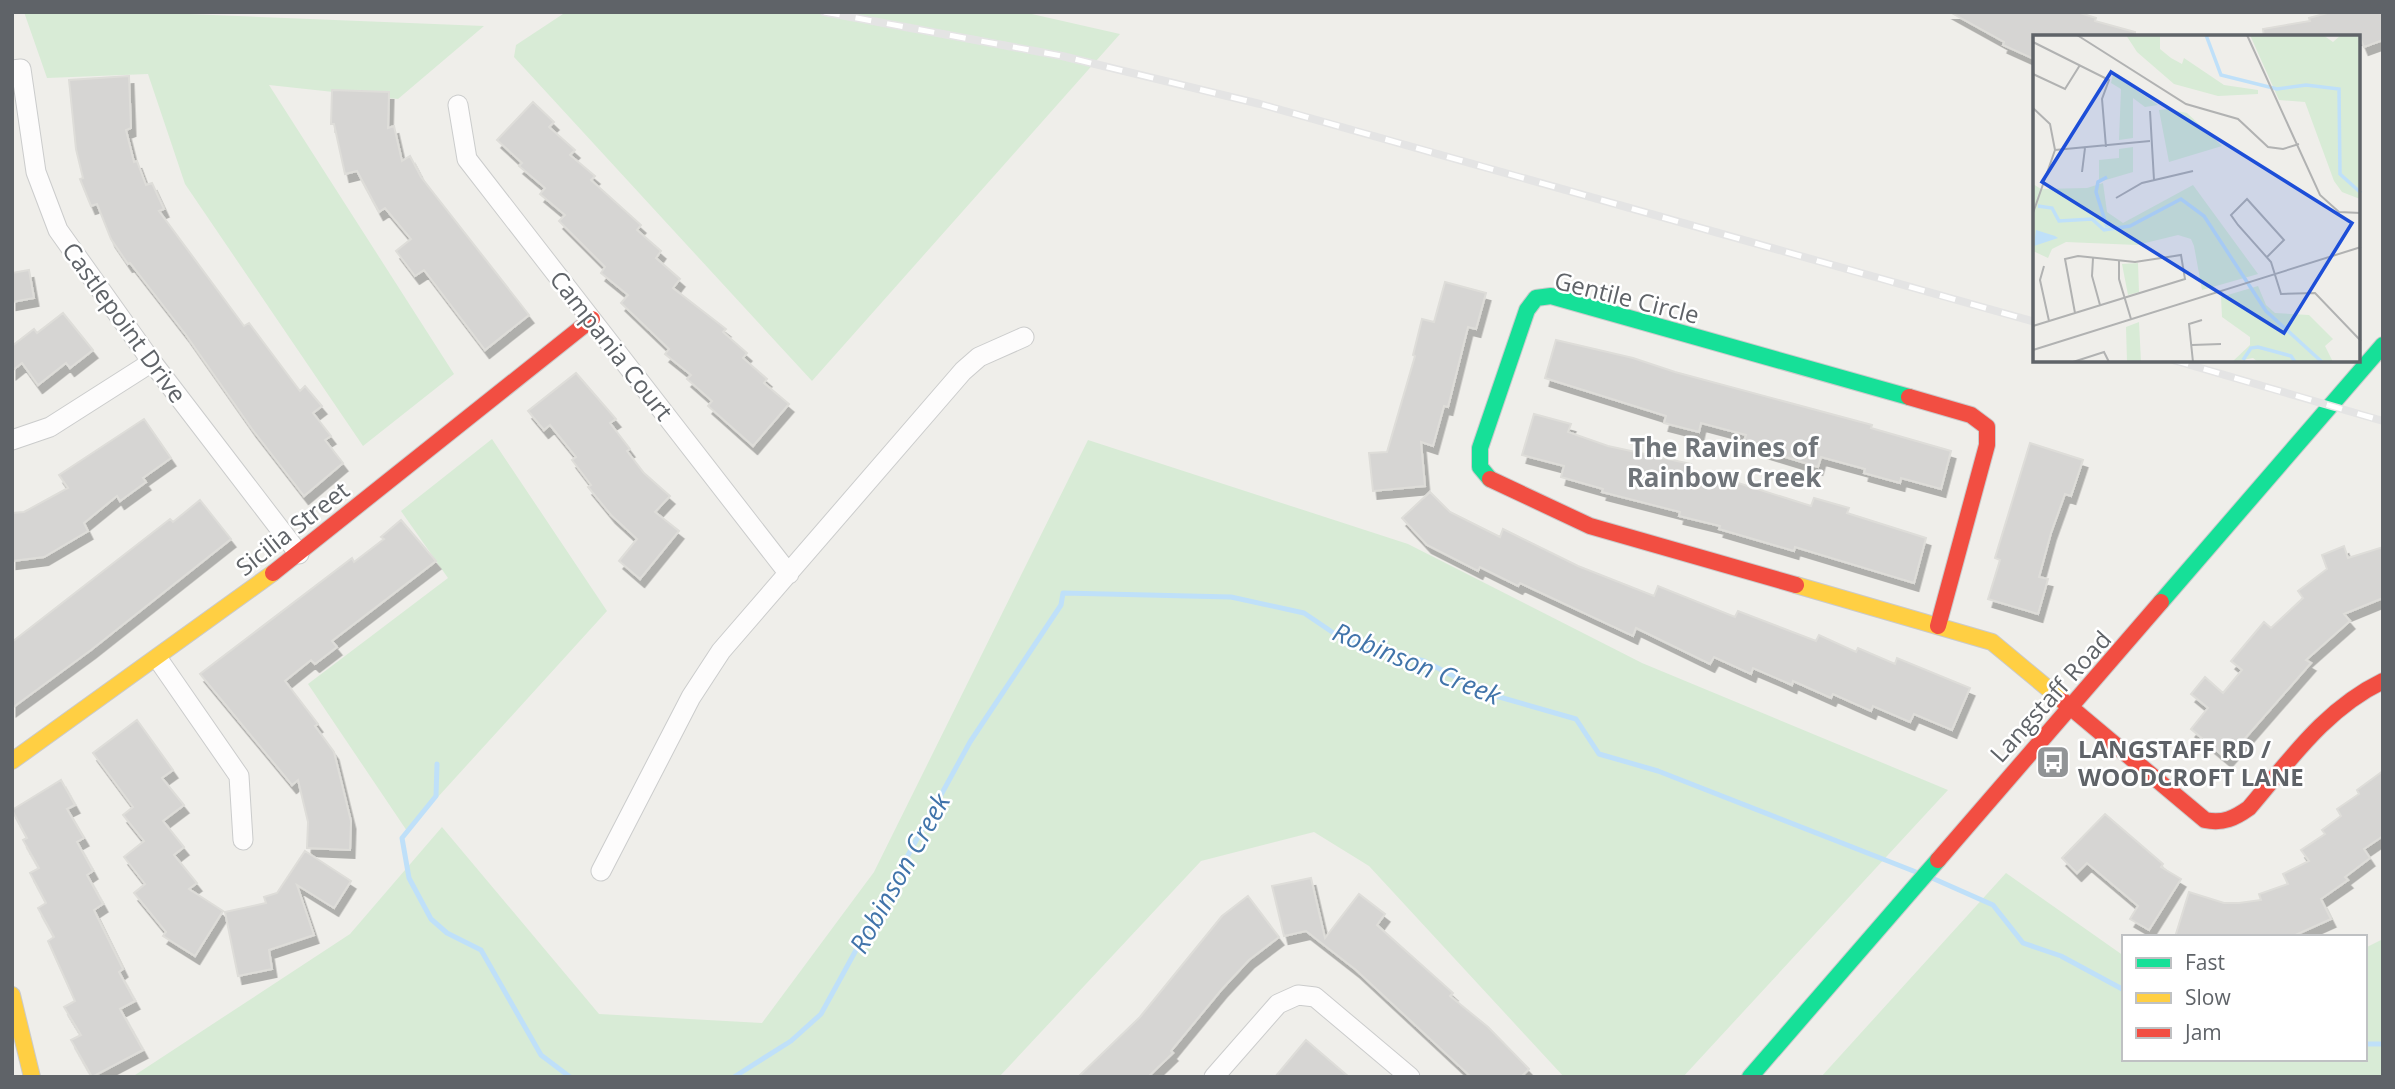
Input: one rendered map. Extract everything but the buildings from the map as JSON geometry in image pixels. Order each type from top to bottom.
[{"type":"street","name":"Castlepoint Drive","points":[[12,70],[21,69],[36,172],[58,230],[152,362],[299,554]]},
{"type":"street","name":"Campania Court","points":[[458,105],[467,159],[789,574]]},
{"type":"street","name":"Gentile Circle","points":[[1938,626],[1987,445],[1987,427],[1971,415],[1551,296],[1536,298],[1527,310],[1480,448],[1480,467],[1492,481],[1590,526],[1992,642],[2196,815],[2216,824],[2234,819],[2249,808],[2327,719],[2355,695],[2383,681]]},
{"type":"street","name":"Sicilia Street","points":[[12,761],[158,659],[299,554],[592,319]]},
{"type":"street","points":[[601,871],[691,697],[721,651],[963,371],[979,357],[1024,337]]},
{"type":"street","name":"Langstaff Road","points":[[1750,1077],[2383,345]]},
{"type":"street","points":[[12,440],[50,427],[152,362]]},
{"type":"street","points":[[158,659],[239,776],[243,840]]},
{"type":"street","points":[[12,995],[32,1077]]},
{"type":"street","points":[[1214,1077],[1278,1004],[1297,995],[1315,997],[1410,1077]]},
{"type":"green space","points":[[24,12],[139,12],[484,26],[398,99],[269,85],[454,374],[363,446],[185,184],[148,74],[47,78]]},
{"type":"green space","points":[[566,12],[1023,12],[1120,34],[812,381],[514,57],[516,45]]},
{"type":"green space","points":[[492,439],[607,611],[407,831],[308,684],[448,578],[401,511]]},
{"type":"green space","points":[[1088,440],[1408,544],[1642,663],[1948,790],[1683,1077],[1564,1077],[1369,866],[1314,832],[1201,861],[999,1077],[132,1077],[350,934],[442,827],[599,1014],[762,1023],[874,872]]},
{"type":"green space","points":[[2006,873],[2122,955],[2122,1061],[2367,1061],[2367,947],[2383,939],[2383,1077],[1821,1077]]},
{"type":"waterway","name":"Robinson Creek","points":[[734,1077],[791,1041],[821,1014],[970,742],[1061,605],[1063,593],[1231,597],[1304,613],[1344,640],[1424,661],[1489,694],[1576,719],[1599,754],[1658,771],[1916,872]]},
{"type":"waterway","points":[[437,764],[436,796],[402,838],[409,878],[431,919],[447,933],[481,950],[541,1055],[570,1077]]},
{"type":"waterway","name":"Robinson Creek","points":[[1932,878],[1993,905],[2023,943],[2061,956],[2122,989]]},
{"type":"waterway","name":"Robinson Creek","points":[[2367,1044],[2383,1044]]},
{"type":"railway","points":[[824,12],[1062,56],[1260,104],[2033,321]]},
{"type":"railway","points":[[2180,362],[2383,421]]},
{"type":"traffic: fast","points":[[1490,479],[1480,467],[1480,448],[1527,310],[1536,298],[1551,296],[1909,397]]},
{"type":"traffic: fast","points":[[2161,602],[2383,345]]},
{"type":"traffic: fast","points":[[1750,1077],[1938,860]]},
{"type":"traffic: slow","points":[[12,761],[273,573]]},
{"type":"traffic: slow","points":[[1796,585],[1992,642],[2063,701]]},
{"type":"traffic: slow","points":[[12,995],[32,1077]]},
{"type":"traffic: jam","points":[[273,573],[592,319]]},
{"type":"traffic: jam","points":[[1909,397],[1971,415],[1987,427],[1987,445],[1938,626]]},
{"type":"traffic: jam","points":[[1490,479],[1590,526],[1796,585]]},
{"type":"traffic: jam","points":[[1938,860],[2161,602]]},
{"type":"traffic: jam","points":[[2063,701],[2205,820],[2223,821],[2249,808],[2294,754],[2343,706],[2383,681]]},
{"type":"place","name":"LANGSTAFF RD / WOODCROFT LANE","points":[[2053,762]]},
{"type":"district","name":"The Ravines of Rainbow Creek","points":[[1724,462]]}]
